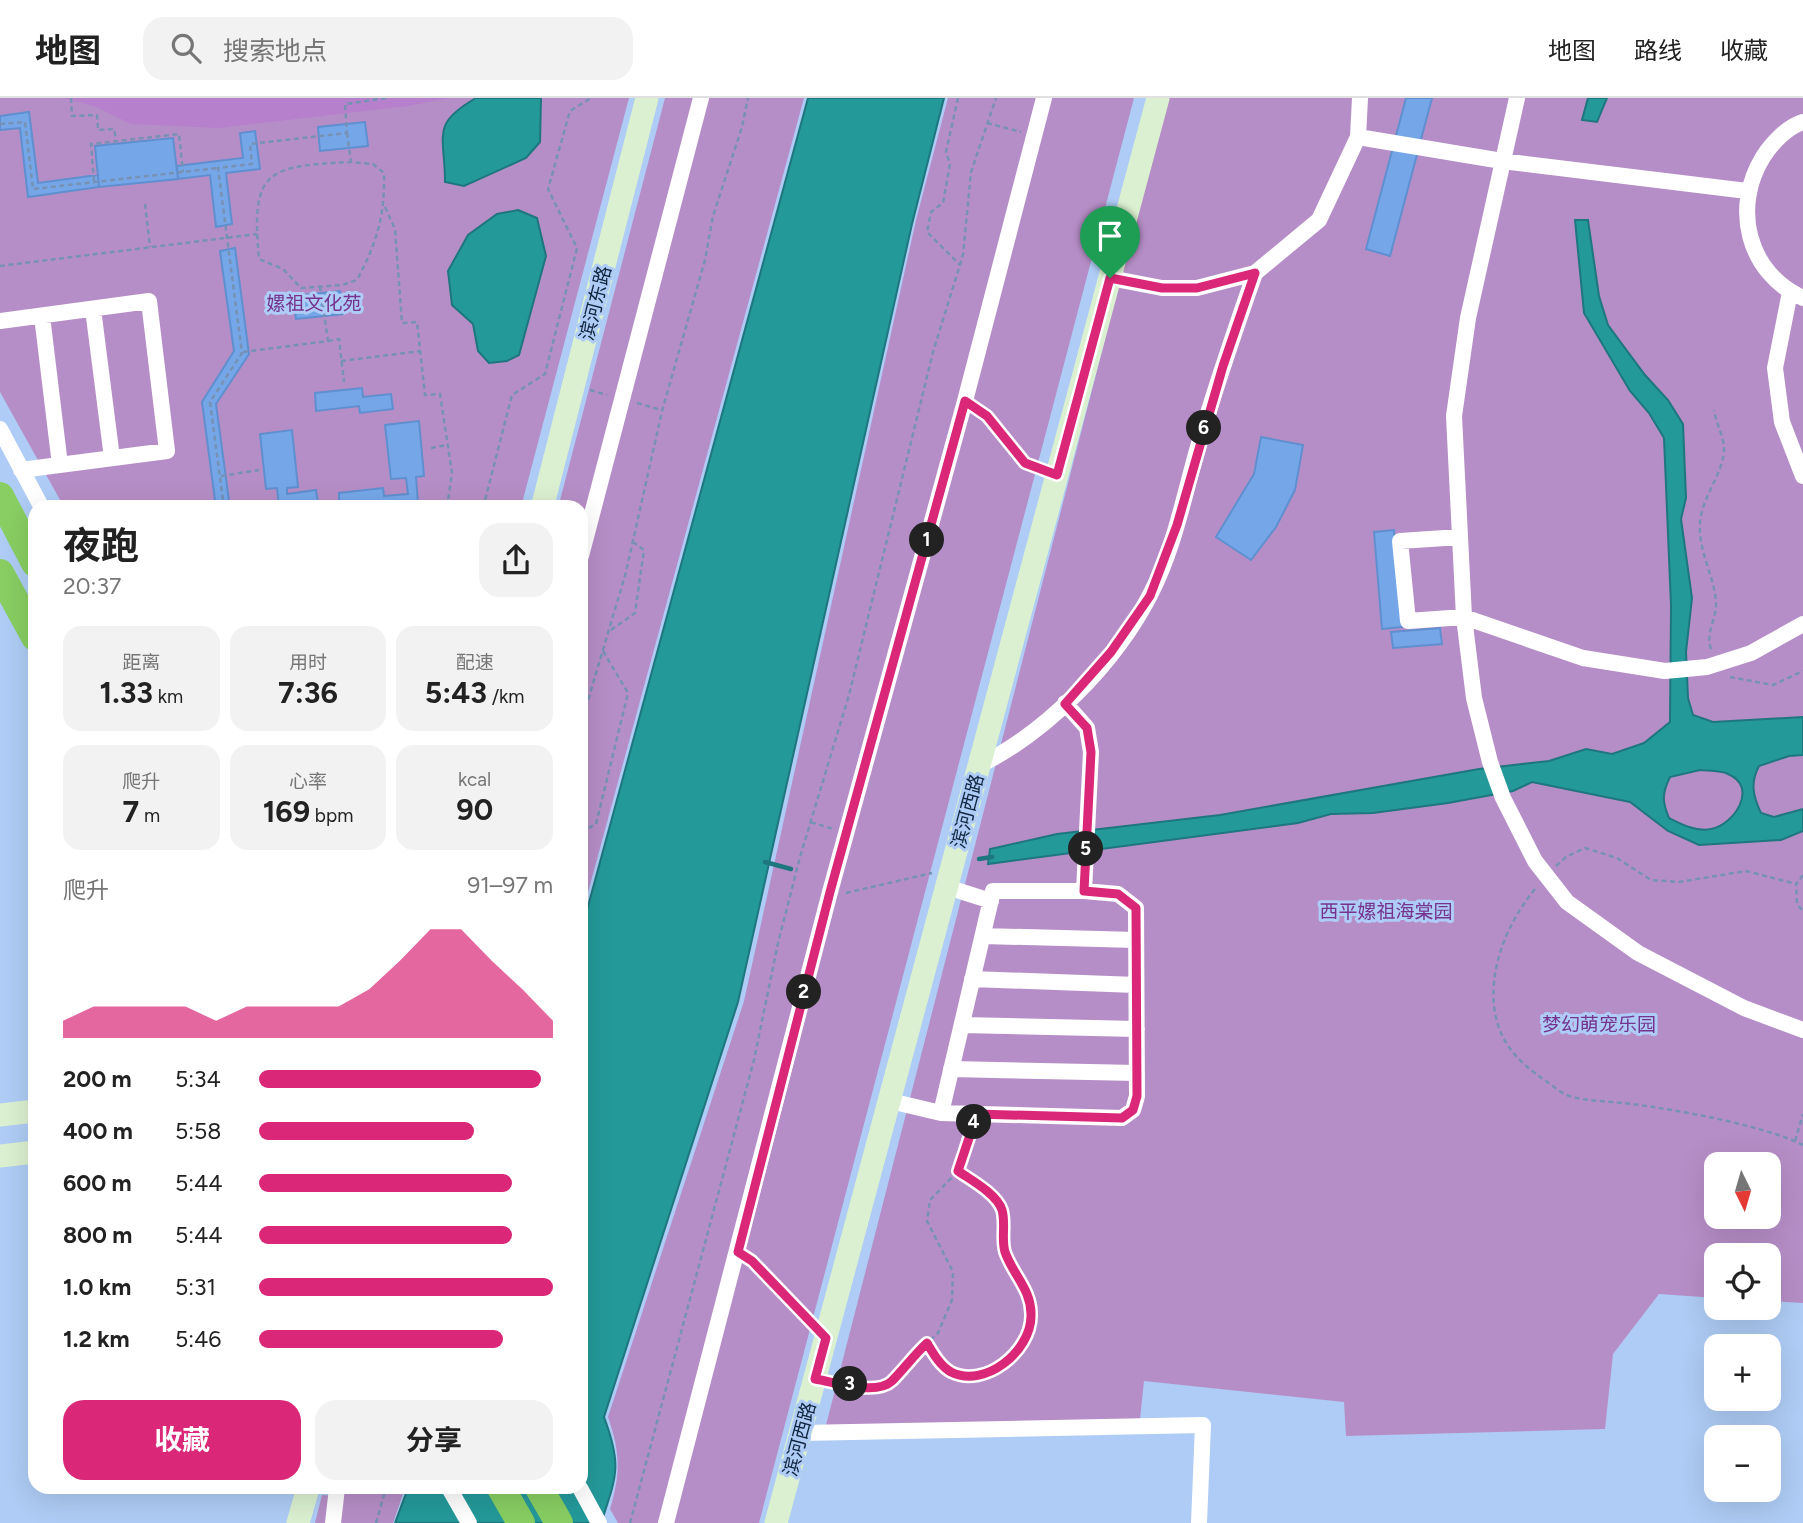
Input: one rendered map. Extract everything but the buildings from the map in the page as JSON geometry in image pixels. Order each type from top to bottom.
[{"type":"highway","points":[[0,496],[28,550]]},
{"type":"highway","points":[[0,573],[28,624]]},
{"type":"highway","points":[[504,1494],[521,1523]]},
{"type":"highway","points":[[542,1494],[559,1523]]},
{"type":"street","name":"滨河东路","points":[[544,500],[648,98]]},
{"type":"street","points":[[588,529],[701,98]]},
{"type":"street","points":[[666,1523],[830,892],[965,401],[1044,98]]},
{"type":"street","name":"滨河西路","points":[[776,1523],[1158,98]]},
{"type":"street","points":[[1110,278],[1162,288],[1197,288],[1255,273],[1319,220],[1358,137],[1360,98]]},
{"type":"street","points":[[1517,98],[1468,318],[1454,416],[1464,617],[1474,698],[1490,762],[1503,798],[1535,861],[1567,902],[1638,953],[1744,1007],[1803,1030]]},
{"type":"street","points":[[1803,122],[1771,144],[1753,173],[1747,191],[1750,239],[1765,269],[1796,295],[1775,368],[1782,422],[1803,476]]},
{"type":"street","points":[[1358,137],[1502,161],[1747,191]]},
{"type":"street","points":[[980,765],[1012,749],[1065,704],[1111,652],[1150,596],[1177,525],[1223,366],[1255,273]]},
{"type":"street","points":[[0,321],[149,302],[151,315],[167,451],[21,470]]},
{"type":"street","points":[[93,309],[112,458]]},
{"type":"street","points":[[42,316],[60,465]]},
{"type":"street","points":[[0,429],[38,500]]},
{"type":"street","points":[[1460,537],[1400,541],[1408,621],[1464,617],[1583,658],[1665,671],[1717,664],[1751,653],[1803,624]]},
{"type":"street","points":[[1065,704],[1087,728],[1091,752],[1084,891]]},
{"type":"street","points":[[950,877],[991,901]]},
{"type":"street","points":[[890,1101],[941,1113],[1122,1118],[1133,1110],[1137,1073],[1136,908],[1131,901],[1118,894],[1084,891],[993,891],[941,1113]]},
{"type":"street","points":[[983,936],[1136,940]]},
{"type":"street","points":[[972,979],[1136,985]]},
{"type":"street","points":[[961,1025],[1137,1029]]},
{"type":"street","points":[[951,1069],[1137,1073]]},
{"type":"street","points":[[0,1115],[28,1112]]},
{"type":"street","points":[[0,1156],[28,1153]]},
{"type":"street","points":[[801,1433],[1203,1424],[1199,1523]]},
{"type":"street","points":[[298,1523],[306,1494]]},
{"type":"street","points":[[332,1523],[337,1494]]},
{"type":"street","points":[[452,1494],[469,1523]]},
{"type":"street","points":[[583,1494],[599,1523]]},
{"type":"path","points":[[71,98],[72,116],[97,115],[98,130],[114,129],[116,141]]},
{"type":"path","points":[[351,162],[345,104],[386,98]]},
{"type":"path","points":[[485,500],[512,395],[545,374],[577,248],[548,189],[569,111],[591,98]]},
{"type":"path","points":[[588,701],[632,541],[659,422],[705,260],[713,216],[742,127],[748,98]]},
{"type":"path","points":[[958,98],[946,152],[950,164],[943,203],[931,212],[926,232],[960,265]]},
{"type":"path","points":[[630,1523],[754,1060],[778,943],[849,695],[933,352],[960,265],[971,172],[996,98]]},
{"type":"path","points":[[0,124],[25,122],[33,189],[252,164],[250,144],[347,133]]},
{"type":"path","points":[[986,123],[1034,136]]},
{"type":"path","points":[[94,182],[90,144],[178,134],[183,172]]},
{"type":"path","points":[[351,162],[373,164],[384,173],[385,207],[373,250],[357,280],[301,288],[283,269],[259,260],[255,213],[260,193],[269,178],[303,164],[351,162]]},
{"type":"path","points":[[218,168],[242,353],[210,402],[223,500]]},
{"type":"path","points":[[145,204],[150,247]]},
{"type":"path","points":[[385,207],[395,229],[402,323],[417,322],[425,394],[440,394],[452,473],[448,500]]},
{"type":"path","points":[[0,266],[257,234]]},
{"type":"path","points":[[320,286],[328,341]]},
{"type":"path","points":[[242,353],[339,339],[344,382]]},
{"type":"path","points":[[341,361],[421,351]]},
{"type":"path","points":[[965,401],[987,416],[1025,463],[1057,475]]},
{"type":"path","points":[[1714,410],[1724,447],[1722,461],[1705,501],[1700,521],[1700,540],[1716,603],[1709,642],[1717,664],[1728,676],[1773,685],[1803,671]]},
{"type":"path","points":[[431,447],[447,445]]},
{"type":"path","points":[[220,476],[260,470]]},
{"type":"path","points":[[609,631],[635,614],[645,550],[632,541]]},
{"type":"path","points":[[588,828],[596,824],[628,694],[603,651]]},
{"type":"path","points":[[811,822],[846,833]]},
{"type":"path","points":[[1796,884],[1746,870],[1679,882],[1651,880],[1618,858],[1585,848],[1566,857],[1546,876],[1520,908],[1499,953],[1492,985],[1494,1011],[1503,1041],[1518,1063],[1567,1095],[1634,1104],[1743,1126],[1803,1145]]},
{"type":"path","points":[[1803,875],[1796,884],[1797,904],[1803,911]]},
{"type":"path","points":[[830,892],[845,893],[950,877]]},
{"type":"path","points":[[815,1379],[876,1388],[891,1383],[907,1361],[938,1333],[952,1300],[953,1272],[927,1221],[930,1200],[958,1171],[977,1114]]},
{"type":"path","points":[[1795,1141],[1803,1114]]},
{"type":"path","points":[[927,1343],[935,1357],[952,1372],[977,1374],[1004,1366],[1025,1342],[1031,1316],[1024,1284],[1006,1253],[1002,1209],[985,1191],[958,1171]]},
{"type":"path","points":[[738,1252],[752,1261],[826,1338]]},
{"type":"path","points":[[376,1523],[384,1494]]},
{"type":"green space","name":"嫘祖文化苑","points":[[0,98],[629,98],[523,500],[60,500],[0,392]]},
{"type":"green space","points":[[665,98],[804,98],[588,892],[588,500],[560,500]]},
{"type":"green space","points":[[948,98],[1134,98],[759,1523],[618,1523],[610,1509],[618,1462],[608,1417],[744,1001],[916,220]]},
{"type":"green space","name":"西平嫘祖海棠园","points":[[1167,98],[1803,98],[1803,1303],[1781,1302],[1781,1243],[1704,1243],[1704,1297],[1659,1294],[1613,1354],[1605,1429],[1346,1436],[1344,1402],[1144,1381],[1140,1419],[825,1429]]},
{"type":"green space","points":[[403,1494],[393,1523],[315,1523],[322,1495]]},
{"type":"shaded area","points":[[62,98],[449,98],[408,106],[219,128],[131,124],[94,106]]},
{"type":"shaded area","points":[[476,98],[541,98],[540,142],[526,158],[464,186],[445,182],[443,132],[452,116]]},
{"type":"shaded area","points":[[808,98],[944,98],[912,224],[738,1002],[604,1417],[613,1447],[615,1470],[601,1523],[395,1523],[406,1494],[588,1494],[588,906]]},
{"type":"shaded area","points":[[1588,98],[1607,98],[1597,122],[1582,120]]},
{"type":"shaded area","points":[[518,210],[537,218],[546,256],[519,355],[507,361],[489,363],[478,351],[473,324],[452,305],[448,271],[468,235],[497,214]]},
{"type":"shaded area","points":[[1575,220],[1588,220],[1599,296],[1608,325],[1645,375],[1668,400],[1683,424],[1686,498],[1681,519],[1692,598],[1686,652],[1688,698],[1693,715],[1713,722],[1803,717],[1803,755],[1789,756],[1759,766],[1754,795],[1761,813],[1774,817],[1803,809],[1803,831],[1781,840],[1699,845],[1668,831],[1630,802],[1532,782],[1513,791],[1448,803],[1373,813],[1331,814],[1298,823],[988,864],[990,849],[1057,834],[1220,815],[1479,769],[1549,761],[1586,749],[1612,754],[1644,743],[1670,722],[1671,605],[1664,438],[1649,413],[1630,391],[1584,313]],"holes":[[[1700,770],[1725,773],[1737,780],[1742,788],[1740,805],[1728,821],[1705,830],[1689,827],[1669,818],[1664,798],[1670,777]]]},
{"type":"waterway","points":[[979,859],[992,857]]},
{"type":"waterway","points":[[765,862],[791,869]]},
{"type":"route","points":[[1255,273],[1196,453],[1177,525],[1150,596],[1111,652],[1065,704],[1087,728],[1091,752],[1084,891],[1118,894],[1131,901],[1136,908],[1137,1096],[1133,1110],[1122,1118],[977,1114],[958,1171],[985,1191],[1002,1209],[1002,1234],[1006,1253],[1024,1284],[1031,1316],[1025,1342],[1004,1366],[977,1374],[952,1372],[935,1357],[927,1343],[907,1361],[891,1383],[876,1388],[815,1379],[826,1338],[752,1261],[738,1252],[830,892],[965,401],[987,416],[1025,463],[1057,475],[1110,278],[1162,288],[1197,288],[1255,273]]},
{"type":"park label","name":"梦幻萌宠乐园","points":[[1599,1024]]}]
